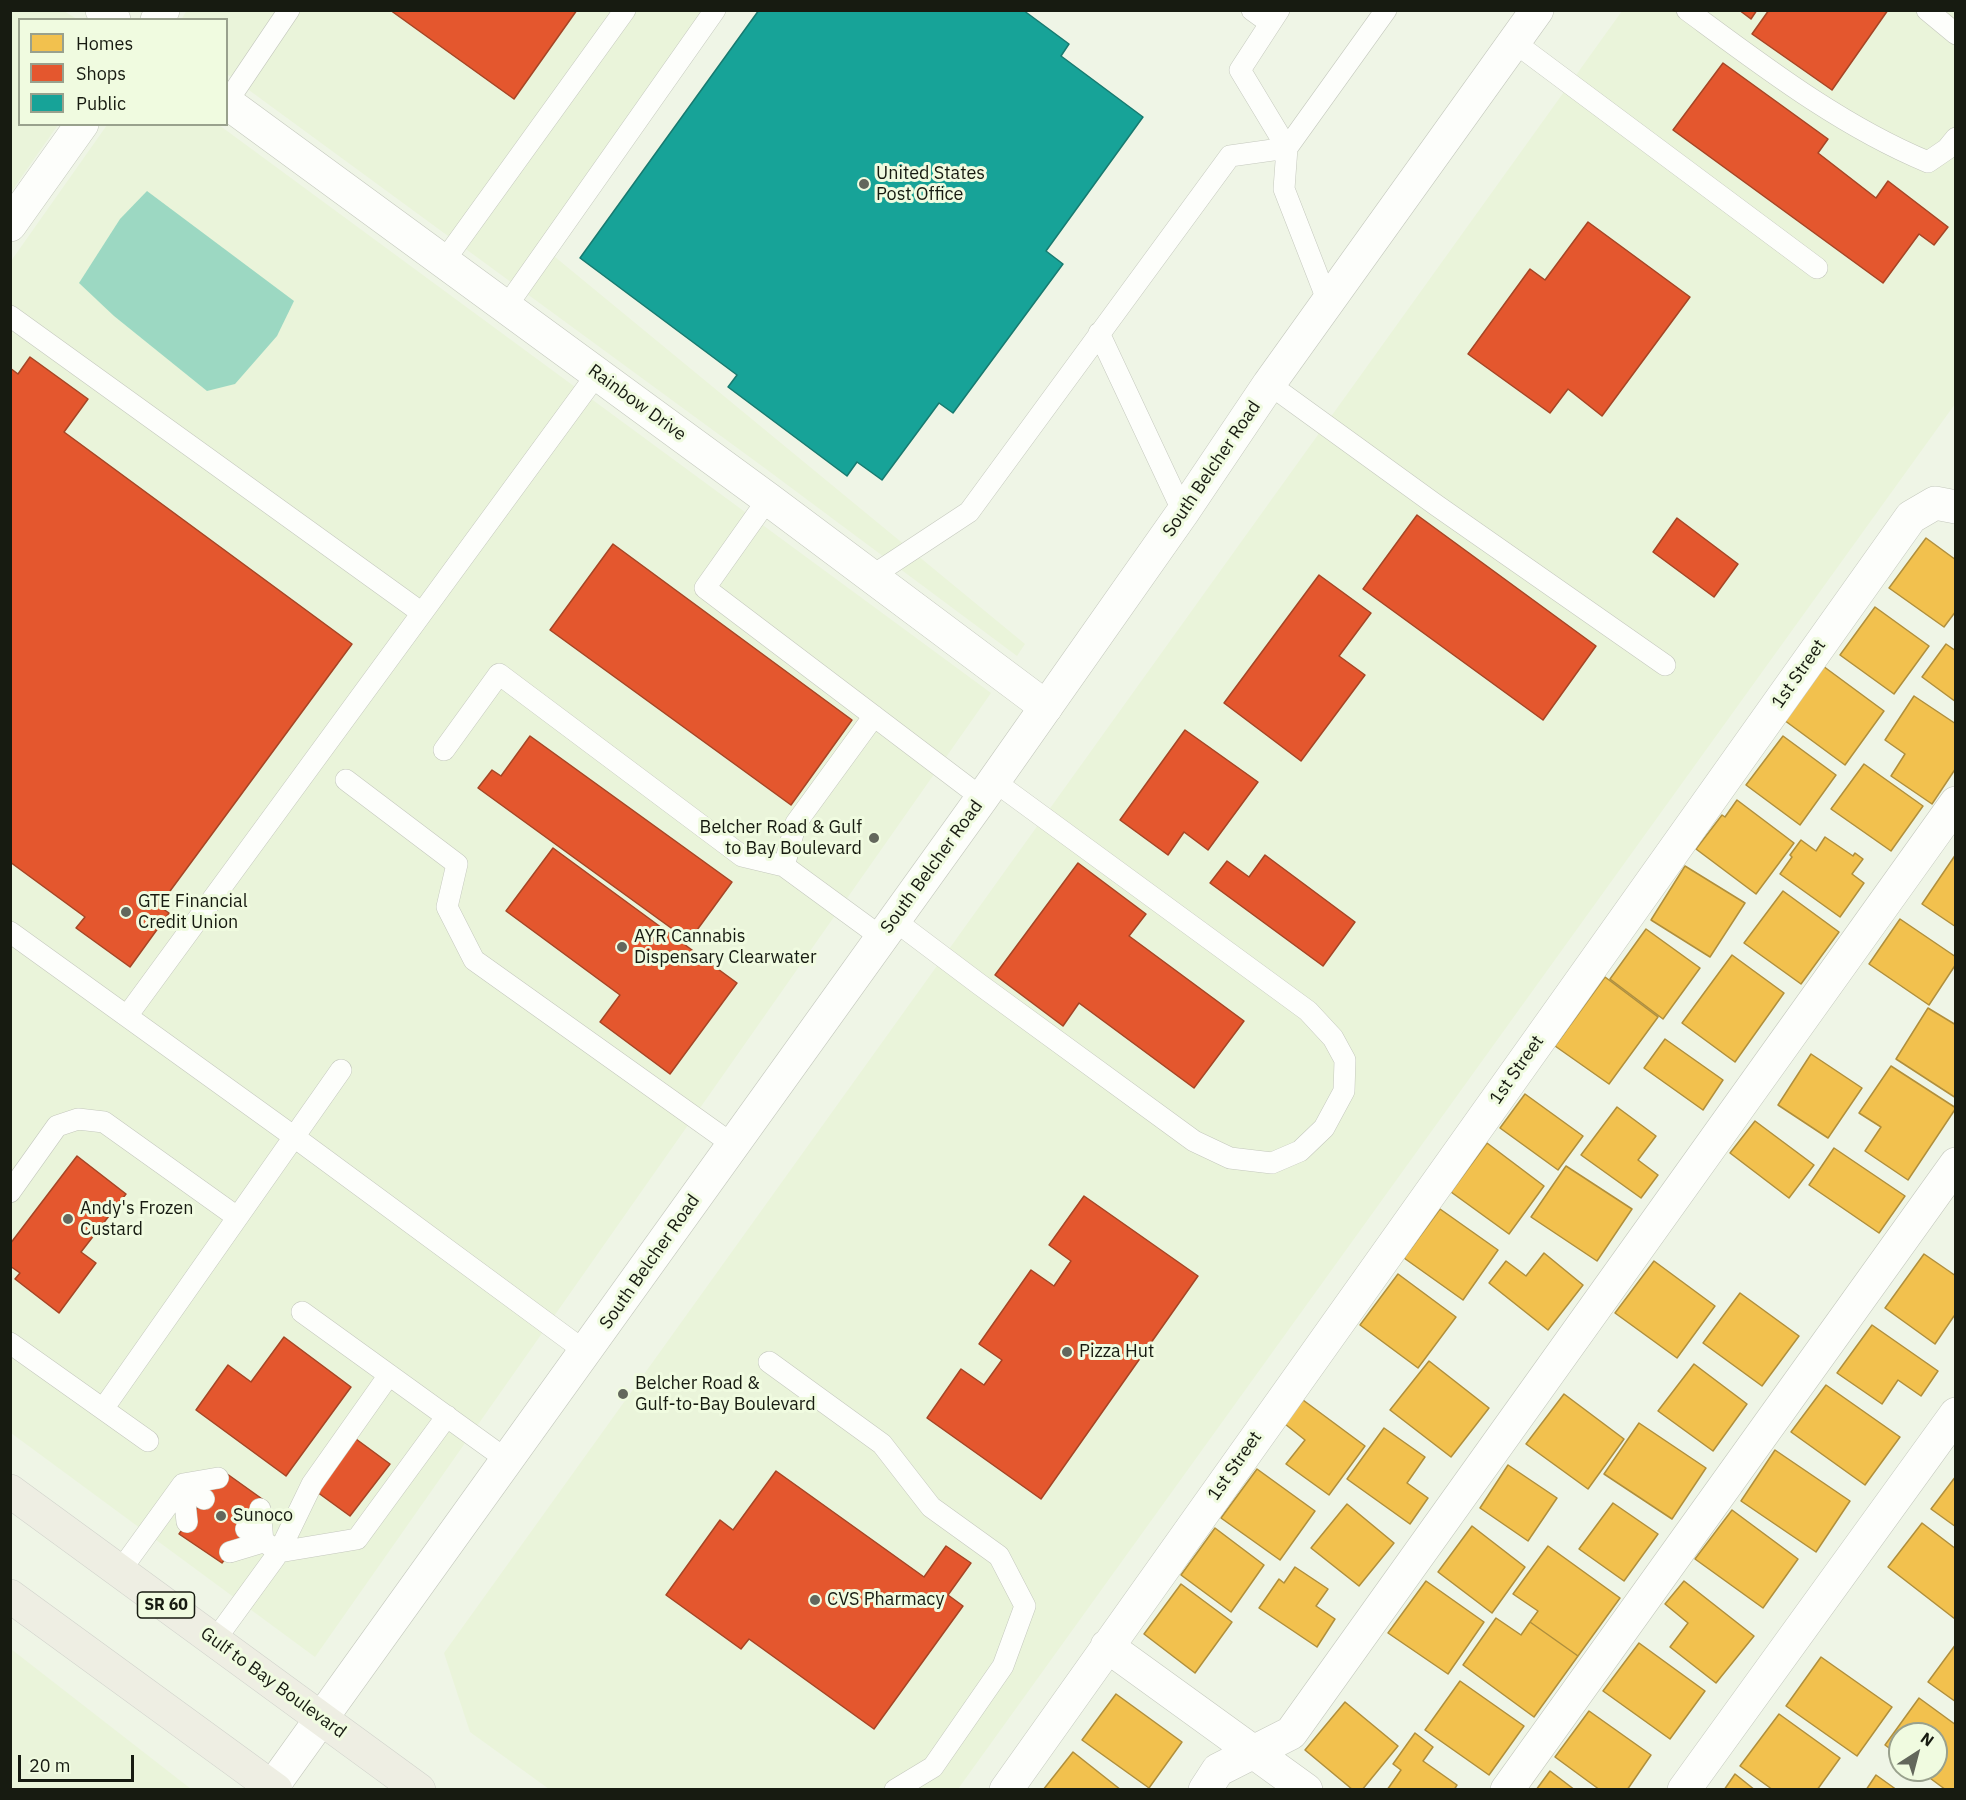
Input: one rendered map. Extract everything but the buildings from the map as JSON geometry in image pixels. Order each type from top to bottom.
[{"type":"main road","name":"Gulf to Bay Boulevard","points":[[10,1491],[419,1790]]},
{"type":"main road","points":[[10,1596],[273,1788]]},
{"type":"street","name":"South Belcher Road","points":[[273,1788],[586,1352],[732,1144],[988,790],[1183,512],[1269,384],[1537,10]]},
{"type":"street","name":"Rainbow Drive","points":[[228,103],[768,499],[1046,707]]},
{"type":"street","points":[[10,225],[81,126]]},
{"type":"street","name":"1st Street","points":[[1006,1790],[1911,517],[1945,505]]},
{"type":"street","points":[[1205,1790],[1218,1770],[1291,1733],[1956,803]]},
{"type":"street","points":[[1507,1790],[1956,1164]]},
{"type":"street","points":[[1684,1790],[1956,1414]]},
{"type":"street","points":[[1107,1646],[1306,1790]]},
{"type":"lane","points":[[228,101],[289,10]]},
{"type":"lane","points":[[444,261],[625,10]]},
{"type":"lane","points":[[506,307],[715,10]]},
{"type":"lane","points":[[1252,10],[1275,17],[1240,70],[1287,148]]},
{"type":"lane","points":[[1328,302],[1284,189],[1287,148],[1386,10]]},
{"type":"lane","points":[[1687,10],[1782,79],[1897,149],[1928,162],[1947,149],[1956,138]]},
{"type":"lane","points":[[1927,10],[1956,34]]},
{"type":"lane","points":[[1514,42],[1817,268]]},
{"type":"lane","points":[[872,576],[969,512],[1230,156],[1287,148]]},
{"type":"lane","points":[[10,316],[422,613]]},
{"type":"lane","points":[[1099,333],[1183,512]]},
{"type":"lane","points":[[127,1016],[597,374]]},
{"type":"lane","points":[[1269,384],[1436,505],[1665,665]]},
{"type":"lane","points":[[444,750],[499,674],[741,856],[784,866],[979,984],[1194,1141],[1230,1158],[1272,1163],[1300,1151],[1324,1128],[1344,1091],[1345,1060],[1333,1038],[1308,1011],[988,790],[874,716],[705,588],[768,499]]},
{"type":"lane","points":[[784,866],[796,823],[874,716]]},
{"type":"lane","points":[[346,780],[457,864],[447,907],[474,960],[732,1144]]},
{"type":"lane","points":[[10,932],[293,1136],[586,1352]]},
{"type":"lane","points":[[103,1408],[341,1070]]},
{"type":"lane","points":[[10,1192],[57,1126],[78,1119],[104,1122],[237,1217]]},
{"type":"lane","points":[[302,1312],[507,1460]]},
{"type":"lane","points":[[10,1343],[148,1441]]},
{"type":"lane","points":[[769,1362],[882,1444],[931,1508],[999,1556],[1025,1606],[1003,1666],[933,1767],[895,1790]]},
{"type":"lane","points":[[215,1640],[263,1541],[312,1484],[389,1375]]},
{"type":"lane","points":[[230,1552],[263,1541],[357,1539],[447,1416]]},
{"type":"lane","points":[[120,1571],[183,1484],[218,1478]]},
{"type":"lane","points":[[183,1484],[204,1499]]},
{"type":"lane","points":[[183,1484],[187,1522]]},
{"type":"lane","points":[[260,1509],[263,1541]]},
{"type":"shaded area","points":[[11,10],[64,11],[75,18],[18,18],[18,126],[57,126],[11,192]]},
{"type":"shaded area","points":[[187,10],[709,11],[549,252],[1025,644],[1017,656],[228,75],[228,18],[182,18]]},
{"type":"shaded area","points":[[1622,11],[1955,11],[1955,404],[958,1789],[549,1789],[470,1732],[444,1653]]},
{"type":"shaded area","points":[[106,126],[220,126],[991,693],[315,1657],[11,1433],[11,261]]},
{"type":"shaded area","points":[[147,191],[294,301],[277,336],[235,384],[207,391],[114,316],[79,283],[120,219]]},
{"type":"shaded area","points":[[11,1649],[191,1789],[11,1789]]},
{"type":"place","name":"United States Post Office","points":[[864,184]]},
{"type":"place","name":"Belcher Road & Gulf to Bay Boulevard","points":[[874,838]]},
{"type":"place","name":"GTE Financial Credit Union","points":[[126,912]]},
{"type":"place","name":"AYR Cannabis Dispensary Clearwater","points":[[622,947]]},
{"type":"place","name":"Andy's Frozen Custard","points":[[68,1219]]},
{"type":"place","name":"Pizza Hut","points":[[1067,1352]]},
{"type":"place","name":"Belcher Road & Gulf-to-Bay Boulevard","points":[[623,1394]]},
{"type":"place","name":"Sunoco","points":[[221,1516]]},
{"type":"place","name":"CVS Pharmacy","points":[[815,1600]]}]
